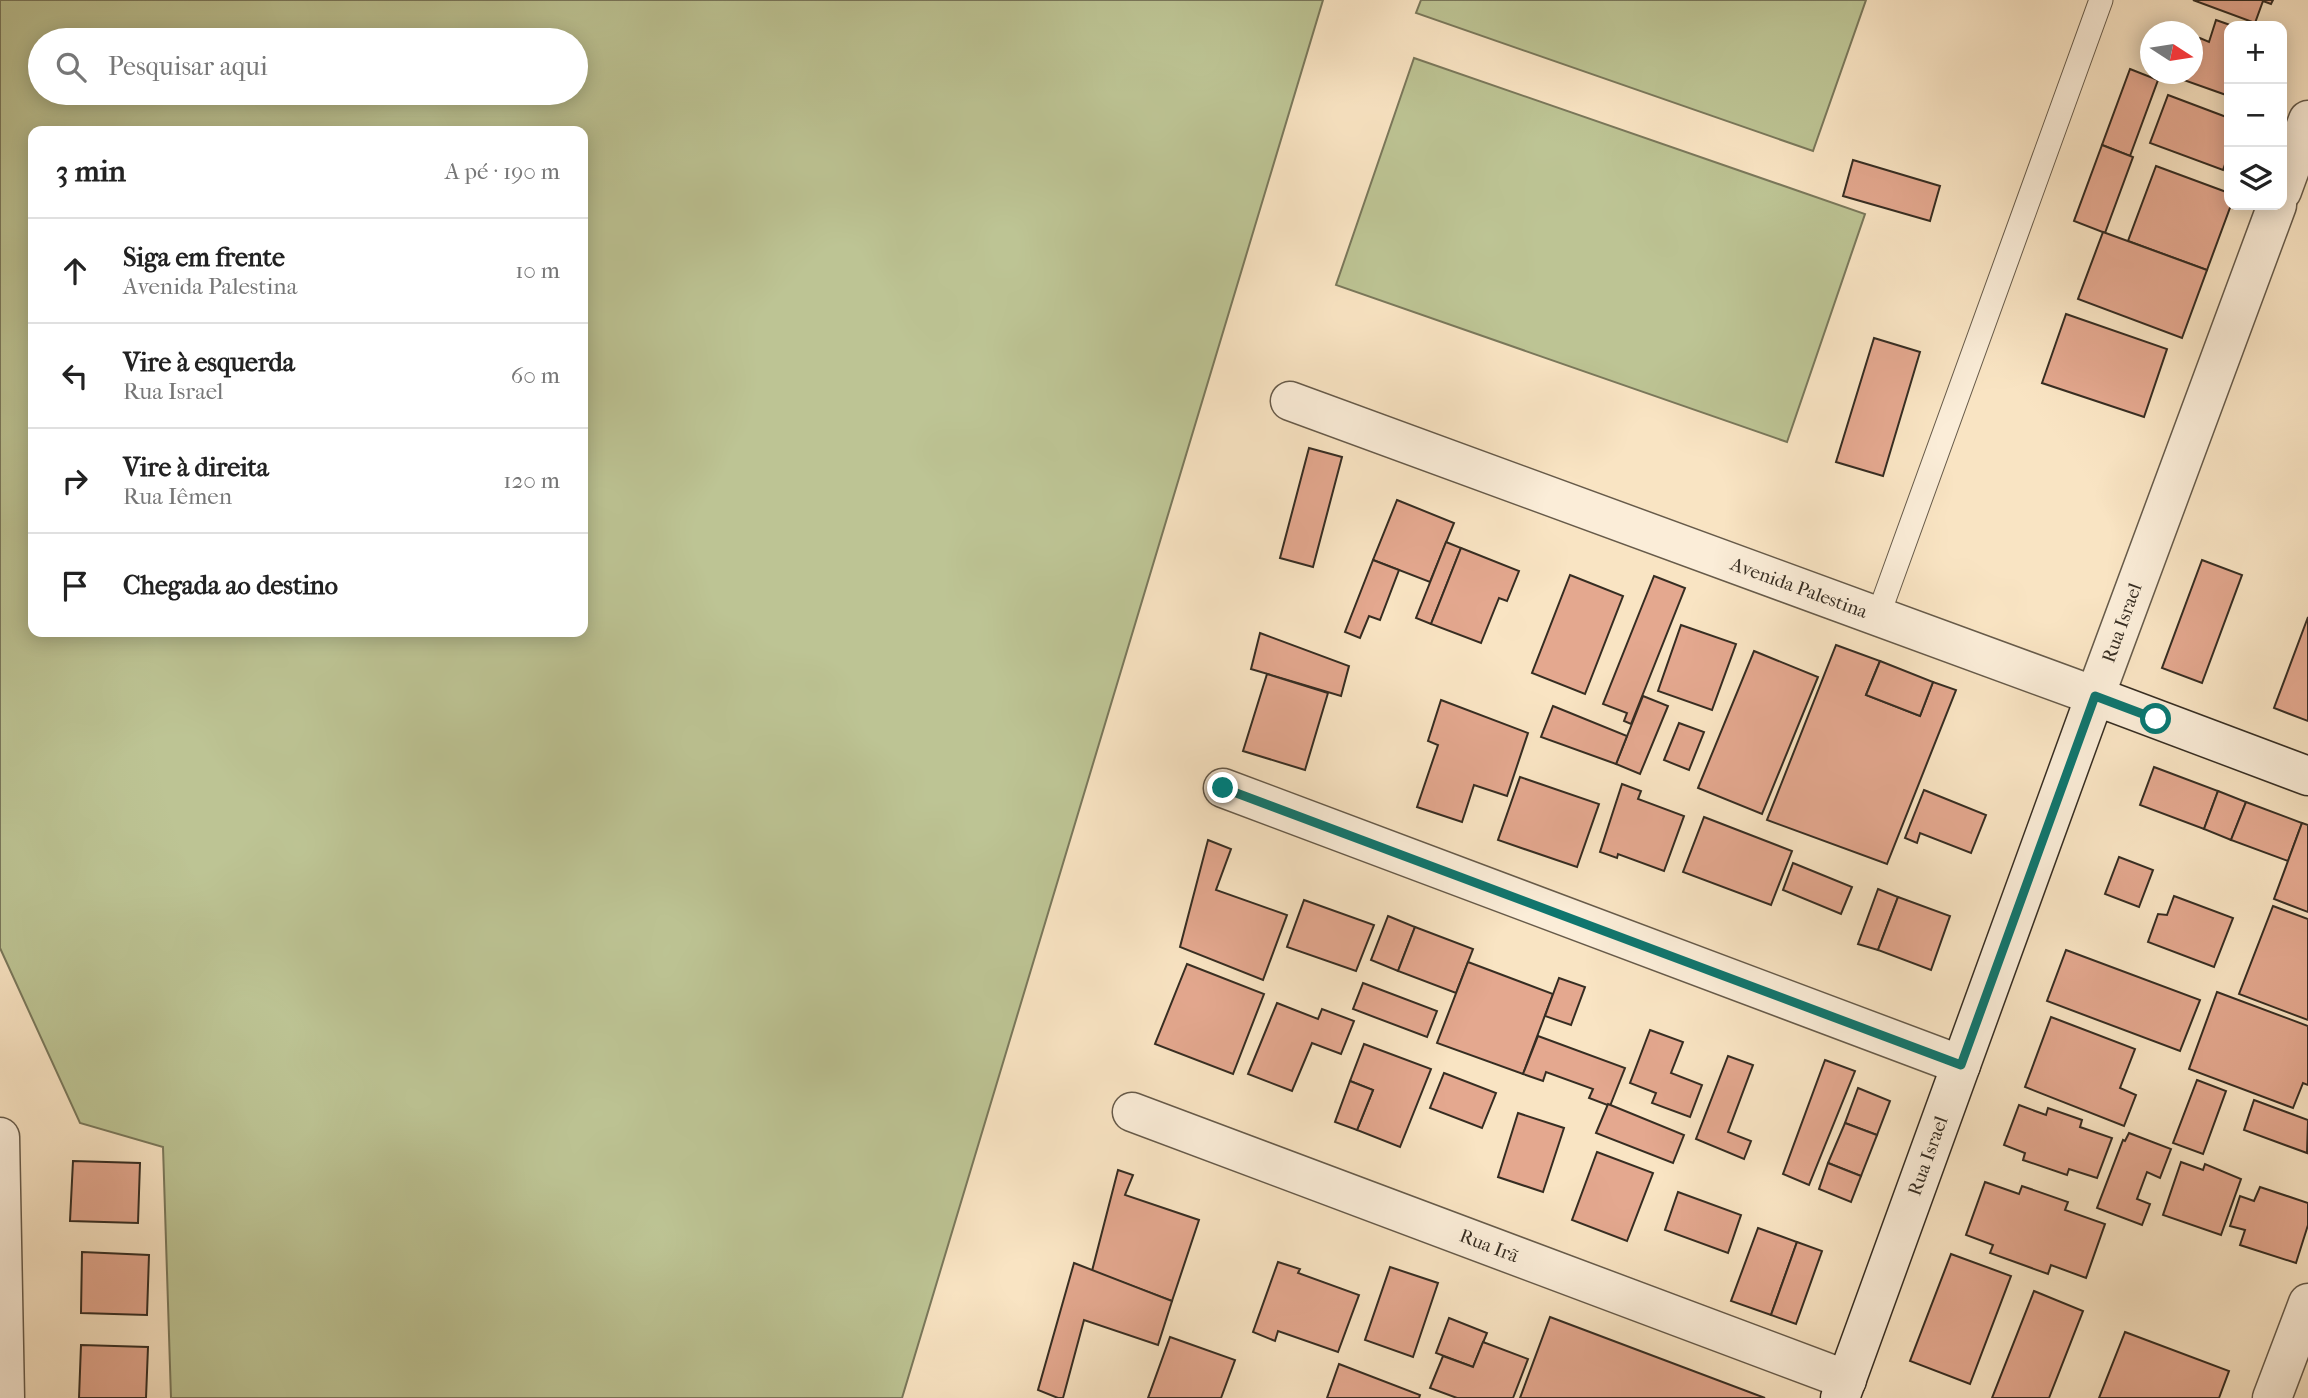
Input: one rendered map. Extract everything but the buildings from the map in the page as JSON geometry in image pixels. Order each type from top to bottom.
[{"type":"street","points":[[2287,177],[2308,120]]},
{"type":"street","name":"Rua Israel","points":[[1843,1389],[2275,210]]},
{"type":"street","name":"Avenida Palestina","points":[[1290,401],[2308,776]]},
{"type":"street","points":[[1223,788],[1961,1065]]},
{"type":"street","name":"Rua Irã","points":[[1132,1112],[1843,1389]]},
{"type":"street","points":[[0,1137],[5,1398]]},
{"type":"street","points":[[2272,1398],[2308,1303]]},
{"type":"lane","points":[[1878,617],[2101,0]]},
{"type":"green space","points":[[0,0],[1323,0],[902,1398],[171,1398],[163,1147],[80,1123],[0,948]]},
{"type":"green space","points":[[1421,0],[1866,0],[1813,151],[1416,13]]},
{"type":"green space","points":[[1414,58],[1865,214],[1787,442],[1336,285]]},
{"type":"route","points":[[1223,788],[1961,1065],[2095,696],[2156,719]]}]
